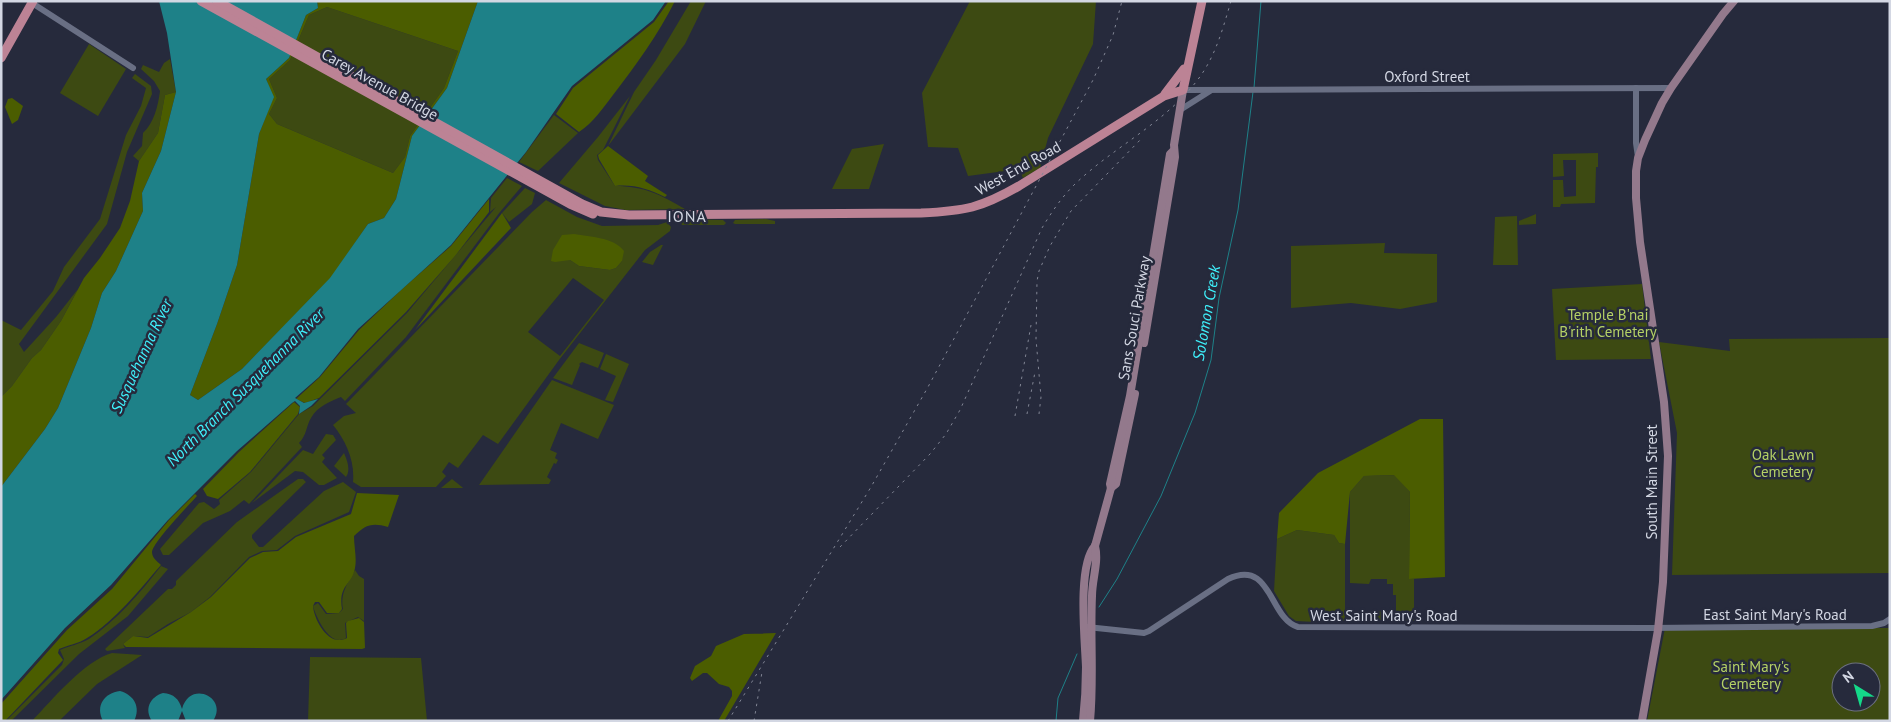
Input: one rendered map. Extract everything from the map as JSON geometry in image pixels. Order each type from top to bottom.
[{"type":"main road","name":"Carey Avenue Bridge","points":[[201,1],[548,188]]},
{"type":"main road","name":"Carey Avenue Bridge","points":[[217,1],[548,188]]},
{"type":"main road","points":[[1183,90],[1202,1]]},
{"type":"main road","name":"South Main Street","points":[[1642,721],[1658,627],[1663,582],[1668,447],[1664,402],[1640,242],[1636,198],[1636,171],[1638,158],[1653,120],[1670,88],[1734,1]]},
{"type":"main road","points":[[1,58],[33,2]]},
{"type":"main road","points":[[1164,96],[1183,72],[1191,55]]},
{"type":"main road","name":"West End Road","points":[[548,188],[592,208],[612,214],[921,213],[962,210],[980,206],[1007,193],[1164,96],[1183,90]]},
{"type":"main road","name":"Sans Souci Parkway","points":[[1083,721],[1088,627],[1097,553],[1095,546],[1111,488],[1116,484],[1133,408],[1175,157],[1173,151],[1183,90]]},
{"type":"main road","name":"Sans Souci Parkway","points":[[1088,627],[1092,697],[1090,721]]},
{"type":"street","points":[[33,2],[134,68]]},
{"type":"street","points":[[1636,88],[1636,143],[1638,158]]},
{"type":"street","name":"Oxford Street","points":[[1183,90],[1670,88]]},
{"type":"street","points":[[1180,110],[1211,90]]},
{"type":"street","name":"West Saint Mary's Road","points":[[1088,627],[1144,633],[1228,579],[1243,575],[1251,576],[1264,584],[1283,616],[1298,627],[1658,627]]},
{"type":"street","name":"East Saint Mary's Road","points":[[1658,627],[1872,626],[1884,623],[1890,619]]},
{"type":"green space","points":[[317,1],[478,1],[447,88],[412,136],[396,199],[384,218],[368,224],[331,278],[242,369],[198,400],[190,395],[237,265],[259,134],[273,98],[266,79],[289,58],[306,15],[318,8]],"holes":[[[327,7],[458,51],[444,88],[410,136],[405,157],[393,173],[277,124],[269,114],[277,98],[269,79],[290,60],[309,15]]]},
{"type":"green space","points":[[669,1],[675,1],[654,38],[622,84],[589,124],[579,132],[556,114],[573,88],[654,22]]},
{"type":"green space","points":[[691,1],[706,1],[685,44],[608,146],[634,92],[656,60]]},
{"type":"green space","points":[[970,1],[1096,1],[1093,44],[1048,138],[1040,168],[1023,178],[1019,169],[968,176],[958,148],[928,147],[922,93]]},
{"type":"green space","points":[[327,7],[458,51],[444,88],[410,136],[405,157],[393,173],[277,124],[269,114],[277,98],[269,79],[290,60],[309,15]]},
{"type":"green space","points":[[89,44],[126,69],[98,116],[60,93]]},
{"type":"green space","points":[[170,59],[176,92],[165,95],[158,133],[139,161],[133,156],[142,146],[143,133],[155,114],[160,91],[154,81],[141,69],[143,65],[159,72],[164,63]]},
{"type":"green space","points":[[135,74],[151,86],[152,94],[127,152],[107,224],[19,344],[24,352],[56,317],[78,289],[61,321],[41,350],[32,358],[12,386],[1,397],[1,320],[21,330],[53,291],[64,267],[100,219],[126,135],[141,106],[146,88],[132,78]]},
{"type":"green space","points":[[176,92],[161,151],[142,193],[143,211],[116,271],[102,293],[91,328],[58,408],[45,429],[1,487],[1,397],[12,386],[32,358],[41,350],[61,321],[84,278],[120,228],[130,201],[139,161],[158,133],[165,95]]},
{"type":"green space","points":[[630,96],[603,150],[597,155],[598,160],[615,186],[625,186],[652,192],[685,209],[626,210],[605,206],[559,183]]},
{"type":"green space","points":[[12,98],[23,106],[18,120],[12,124],[5,107],[8,99]]},
{"type":"green space","points":[[554,115],[578,133],[538,171],[519,162]]},
{"type":"green space","points":[[884,144],[869,189],[832,189],[852,149]]},
{"type":"green space","points":[[608,146],[648,176],[645,181],[667,195],[665,197],[635,186],[615,186],[598,155]]},
{"type":"green space","points":[[1598,153],[1595,203],[1561,204],[1560,207],[1553,207],[1553,180],[1563,180],[1564,197],[1576,196],[1576,160],[1563,160],[1564,176],[1553,177],[1553,154]]},
{"type":"green space","points":[[507,178],[522,186],[500,212],[406,337],[345,401],[341,397],[317,410],[308,424],[304,437],[299,443],[302,447],[249,504],[244,500],[230,511],[203,523],[169,555],[163,555],[160,549],[199,503],[204,502],[214,509],[220,504],[219,500],[251,472],[299,414],[313,406],[407,313],[496,207],[490,212],[491,198]]},
{"type":"green space","points":[[525,188],[535,193],[532,204],[509,222],[502,213]]},
{"type":"green space","points":[[489,199],[489,212],[455,256],[406,312],[319,398],[305,403],[296,399],[320,377],[359,330],[451,246]]},
{"type":"green space","points":[[546,200],[577,217],[602,226],[658,225],[667,222],[671,227],[670,231],[645,250],[559,360],[498,444],[483,435],[458,468],[449,462],[442,472],[446,476],[436,487],[361,487],[353,482],[353,466],[349,452],[333,425],[344,416],[356,413],[346,404],[532,212]],"holes":[[[570,260],[622,261],[616,268],[610,270],[579,266]],[[573,278],[604,300],[560,356],[528,332]]]},
{"type":"green space","points":[[502,213],[511,228],[415,330]]},
{"type":"green space","points":[[1536,214],[1536,224],[1519,225],[1519,221]]},
{"type":"green space","points":[[1517,216],[1518,265],[1493,265],[1495,217]]},
{"type":"green space","points":[[681,219],[723,220],[726,223],[724,225],[682,225]]},
{"type":"green space","points":[[766,219],[775,221],[775,224],[733,223],[735,220]]},
{"type":"green space","points":[[574,234],[601,238],[614,243],[624,251],[622,261],[616,268],[610,270],[579,266],[570,260],[551,261],[553,250],[562,235]]},
{"type":"green space","points":[[1385,243],[1384,253],[1437,254],[1437,302],[1400,309],[1351,303],[1291,308],[1291,246]]},
{"type":"green space","points":[[663,245],[653,265],[642,262],[650,252]]},
{"type":"green space","name":"Temple B'nai B'rith Cemetery","points":[[1642,284],[1651,359],[1556,360],[1552,289]]},
{"type":"green space","name":"Oak Lawn Cemetery","points":[[1890,338],[1890,573],[1672,575],[1677,433],[1659,342],[1730,351],[1729,339]]},
{"type":"green space","points":[[579,343],[604,353],[598,368],[582,362],[579,364],[572,385],[553,378]]},
{"type":"green space","points":[[606,354],[629,364],[613,402],[605,400],[616,376],[600,369]]},
{"type":"green space","points":[[552,380],[614,405],[598,439],[561,423],[550,450],[557,453],[555,458],[558,460],[556,464],[554,463],[547,477],[551,480],[549,484],[479,485]]},
{"type":"green space","points":[[294,402],[300,407],[298,414],[250,472],[218,499],[207,496],[203,489],[239,452]]},
{"type":"green space","points":[[1420,419],[1443,419],[1445,577],[1409,579],[1410,492],[1394,475],[1364,476],[1350,492],[1345,544],[1339,543],[1334,535],[1297,530],[1277,539],[1279,513],[1318,473]]},
{"type":"green space","points":[[326,434],[333,435],[336,440],[322,455],[325,458],[322,462],[337,478],[324,485],[319,485],[303,472],[295,471],[252,503],[303,450],[313,454]]},
{"type":"green space","points":[[344,453],[348,468],[346,477],[334,466]]},
{"type":"green space","points":[[1395,475],[1410,492],[1409,579],[1414,579],[1414,621],[1388,620],[1388,611],[1396,611],[1396,595],[1393,595],[1393,584],[1387,584],[1387,579],[1371,579],[1369,584],[1350,583],[1350,492],[1364,476]]},
{"type":"green space","points":[[298,479],[303,479],[306,482],[252,535],[252,538],[259,547],[263,547],[324,491],[343,482],[356,492],[349,512],[295,536],[277,550],[262,551],[249,557],[210,597],[191,612],[148,637],[133,636],[123,644],[125,648],[107,651],[105,649],[168,589],[172,589],[176,585],[176,581],[237,522]]},
{"type":"green space","points":[[452,479],[463,488],[441,488]]},
{"type":"green space","points":[[357,493],[399,495],[388,527],[369,526],[354,536],[355,568],[342,595],[342,609],[339,613],[327,613],[319,602],[315,602],[313,606],[319,625],[334,639],[347,638],[346,623],[348,621],[359,618],[364,622],[365,648],[126,647],[123,644],[133,636],[148,638],[191,612],[211,597],[250,558],[263,552],[278,551],[296,537],[351,514]]},
{"type":"green space","points":[[195,494],[197,496],[154,547],[153,556],[161,565],[127,604],[107,623],[84,640],[59,649],[58,653],[63,660],[5,721],[1,721],[1,704],[67,630],[112,589],[169,520]]},
{"type":"green space","points":[[1297,530],[1334,535],[1339,543],[1345,544],[1345,621],[1322,619],[1316,622],[1296,621],[1289,616],[1274,591],[1277,539]]},
{"type":"green space","points":[[161,566],[168,569],[128,616],[79,654],[11,721],[6,721],[62,665],[64,659],[60,650],[89,639],[109,623],[137,596]]},
{"type":"green space","points":[[355,570],[364,579],[364,621],[358,617],[345,623],[346,638],[335,639],[329,635],[321,624],[313,606],[318,603],[326,614],[339,613],[343,609],[342,603],[345,588]]},
{"type":"green space","points":[[1372,611],[1372,620],[1353,620],[1354,612]]},
{"type":"green space","points":[[1386,611],[1386,620],[1374,620],[1374,612]]},
{"type":"green space","name":"Saint Mary's Cemetery","points":[[1665,628],[1890,628],[1890,721],[1647,721]]},
{"type":"green space","points":[[776,633],[724,721],[718,721],[732,696],[732,691],[729,687],[719,684],[707,673],[703,673],[692,681],[690,678],[695,666],[711,656],[716,646],[744,634]]},
{"type":"green space","points":[[112,653],[142,655],[97,684],[59,721],[32,721],[80,672],[101,657]]},
{"type":"green space","points":[[310,657],[421,658],[427,721],[308,721]]},
{"type":"water","points":[[159,1],[317,1],[318,8],[306,15],[289,58],[266,79],[274,97],[259,134],[237,265],[190,395],[198,400],[242,369],[330,278],[368,224],[384,218],[396,199],[412,136],[447,88],[478,1],[666,1],[653,20],[572,86],[526,152],[451,245],[358,329],[319,377],[295,398],[304,403],[318,399],[299,414],[300,406],[295,401],[237,451],[168,520],[111,585],[65,628],[1,700],[1,487],[45,429],[58,408],[91,328],[102,293],[116,271],[143,211],[142,193],[161,151],[176,92],[167,33]]},
{"type":"water","points":[[120,691],[129,695],[135,702],[137,711],[134,721],[103,721],[100,710],[102,701],[109,694]]},
{"type":"water","points":[[163,693],[175,698],[182,709],[186,700],[192,695],[206,695],[216,705],[217,713],[213,721],[186,721],[182,711],[178,721],[152,721],[149,712],[150,704],[155,697]]},
{"type":"waterway","name":"Solomon Creek","points":[[1254,88],[1261,1]]},
{"type":"waterway","name":"Solomon Creek","points":[[1099,607],[1117,579],[1161,496],[1195,413],[1211,360],[1219,298],[1238,210],[1253,92]]},
{"type":"waterway","name":"Solomon Creek","points":[[1056,721],[1058,698],[1077,654]]},
{"type":"railway","points":[[728,721],[871,487],[928,387],[1093,80],[1113,35],[1122,1]]},
{"type":"railway","points":[[840,547],[930,454],[946,434],[960,410],[1042,228],[1056,206],[1069,190],[1089,171],[1155,122],[1186,94],[1210,60],[1231,1]]},
{"type":"railway","points":[[1039,414],[1041,397],[1036,339],[1037,281],[1039,271],[1050,246],[1071,211],[1143,137]]},
{"type":"railway","points":[[1015,416],[1031,325]]},
{"type":"railway","points":[[1027,414],[1035,372]]},
{"type":"railway","points":[[754,721],[762,672]]},
{"type":"district","name":"IONA","points":[[687,216]]},
{"type":"water label","name":"Susquehanna River","points":[[141,356]]},
{"type":"water label","name":"North Branch Susquehanna River","points":[[245,387]]}]
